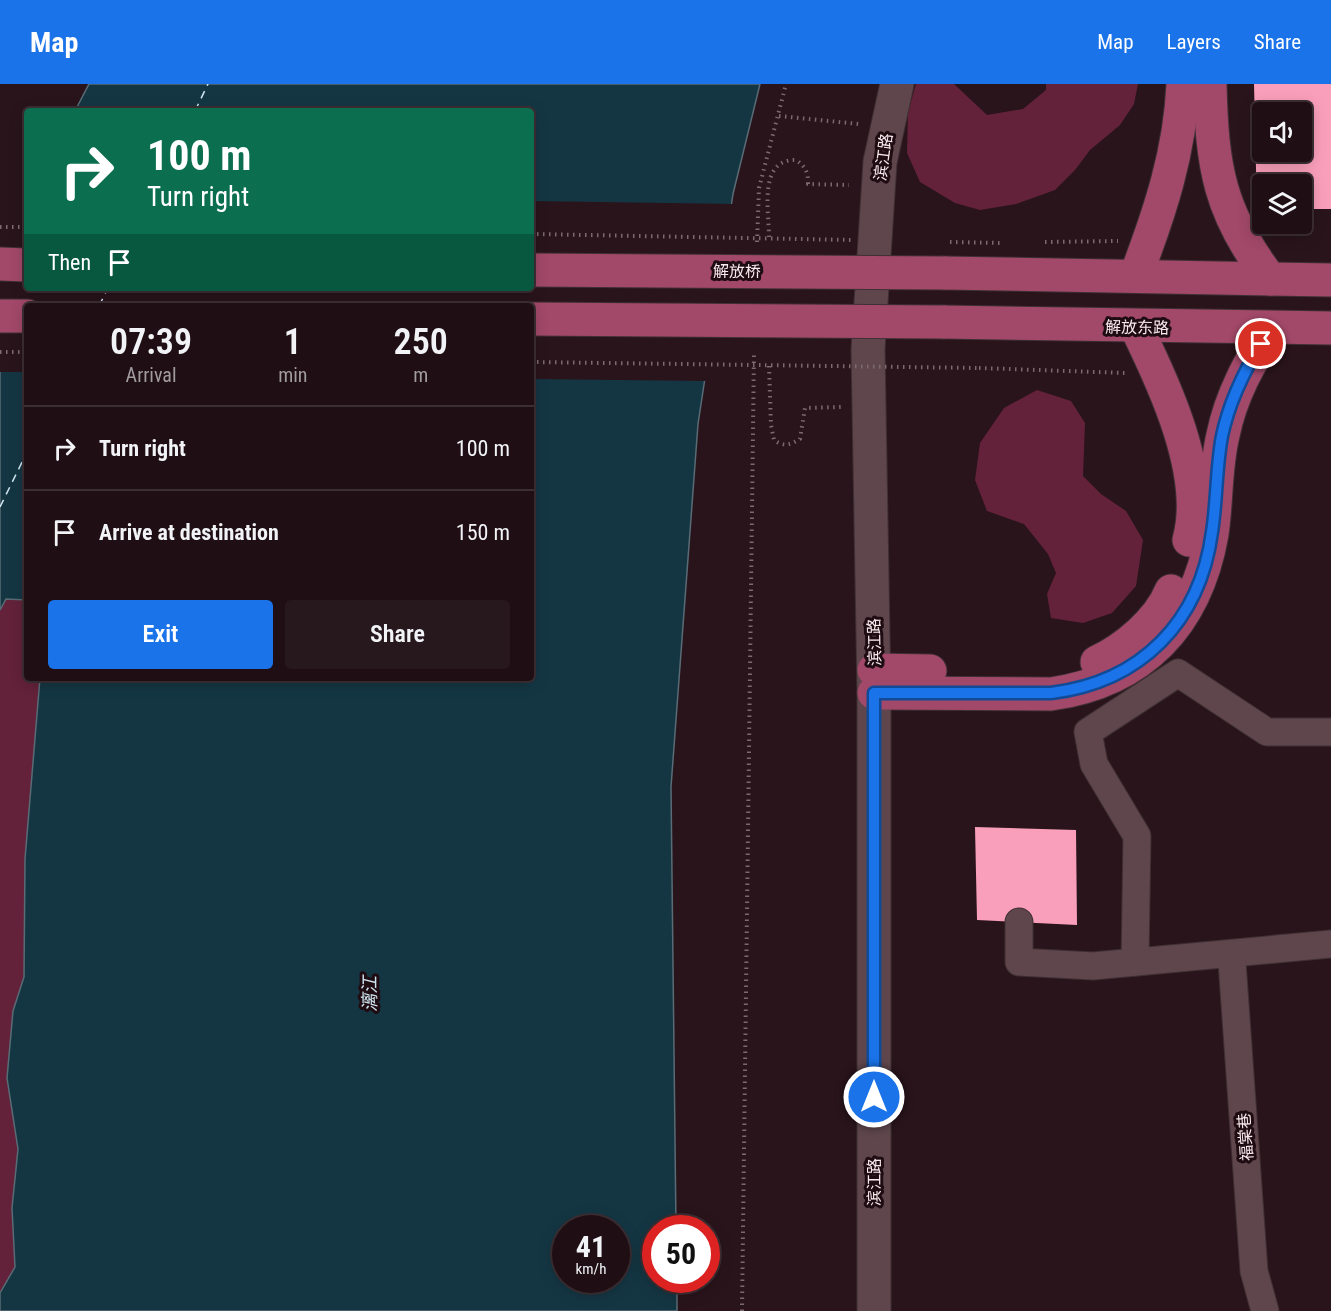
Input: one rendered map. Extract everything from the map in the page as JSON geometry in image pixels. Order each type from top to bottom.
[{"type":"main road","name":"滨江路","points":[[874,1311],[874,681],[868,350],[880,162],[897,84]]},
{"type":"main road","points":[[1136,275],[1175,156],[1183,84]]},
{"type":"main road","points":[[1210,84],[1214,150],[1229,214],[1245,247],[1270,279]]},
{"type":"main road","points":[[943,257],[1136,275],[1331,280]]},
{"type":"main road","name":"解放桥","points":[[534,270],[943,257]]},
{"type":"main road","points":[[0,264],[24,265]]},
{"type":"main road","points":[[0,316],[24,316]]},
{"type":"main road","name":"解放东路","points":[[534,319],[1331,328]]},
{"type":"main road","points":[[874,681],[1041,674],[1087,666],[1113,654],[1154,618],[1170,596],[1191,530],[1191,483],[1182,438],[1159,374],[1136,327]]},
{"type":"main road","points":[[874,681],[1051,693],[1076,690],[1127,669],[1151,653],[1172,632],[1189,605],[1204,572],[1212,532],[1215,482],[1223,434],[1235,391],[1271,328]]},
{"type":"street","points":[[1136,962],[1137,836],[1094,764],[1088,732],[1178,673],[1267,732],[1331,732]]},
{"type":"street","points":[[1018,922],[1019,962],[1093,966],[1331,944]]},
{"type":"street","name":"福棠巷","points":[[1232,962],[1254,1270],[1264,1311]]},
{"type":"path","points":[[756,253],[759,188],[786,84]]},
{"type":"path","points":[[779,116],[888,127]]},
{"type":"path","points":[[769,237],[769,183],[773,169],[780,163],[796,160],[808,172],[808,184],[879,186]]},
{"type":"path","points":[[0,227],[24,227]]},
{"type":"path","points":[[534,234],[863,240]]},
{"type":"path","points":[[1035,242],[1149,240]]},
{"type":"path","points":[[943,257],[1000,243],[1012,243]]},
{"type":"path","points":[[742,1311],[754,341]]},
{"type":"path","points":[[0,352],[24,352]]},
{"type":"path","points":[[534,362],[979,368],[1159,374]]},
{"type":"path","points":[[770,366],[771,424],[774,440],[784,446],[800,439],[805,408]]},
{"type":"shaded area","points":[[916,84],[954,84],[987,115],[1023,109],[1046,90],[1046,84],[1138,84],[1134,104],[1120,125],[1090,150],[1075,170],[1055,190],[1016,204],[980,210],[955,203],[920,182],[907,153],[908,112]]},
{"type":"shaded area","points":[[1037,390],[1071,401],[1085,423],[1083,476],[1101,494],[1126,511],[1143,540],[1136,586],[1112,613],[1083,623],[1051,618],[1047,594],[1056,573],[1048,554],[1024,524],[987,511],[975,480],[980,443],[1004,408]]},
{"type":"shaded area","points":[[6,599],[24,600],[24,681],[40,681],[25,859],[24,977],[13,1011],[7,1078],[18,1149],[12,1208],[15,1268],[0,1293],[0,610]]},
{"type":"water","name":"漓江","points":[[89,84],[760,84],[733,194],[698,424],[671,787],[676,1215],[642,1215],[642,1293],[677,1293],[677,1311],[0,1311],[0,1293],[15,1267],[12,1208],[18,1149],[7,1078],[13,1011],[24,977],[25,859],[40,681],[534,681],[534,303],[24,303],[24,600],[6,599],[0,610],[0,355],[26,291],[534,291],[534,108],[77,108]]},
{"type":"pier","points":[[534,201],[735,204],[707,381],[534,379],[534,303],[24,303],[24,372],[0,372],[0,338],[24,212],[24,291],[534,291]]},
{"type":"building","points":[[1254,84],[1331,84],[1331,209],[1312,209],[1312,174],[1256,174],[1256,162],[1312,162],[1312,102],[1254,102]]},
{"type":"building","points":[[975,827],[1076,830],[1077,925],[977,920]]},
{"type":"ferry route","points":[[196,108],[208,84]]},
{"type":"ferry route","points":[[100,303],[106,291]]},
{"type":"ferry route","points":[[0,507],[24,458]]},
{"type":"route","points":[[874,1097],[874,693],[1051,693],[1076,690],[1127,669],[1151,653],[1172,632],[1189,605],[1204,572],[1212,532],[1215,482],[1223,434],[1235,391],[1261,344]]}]
